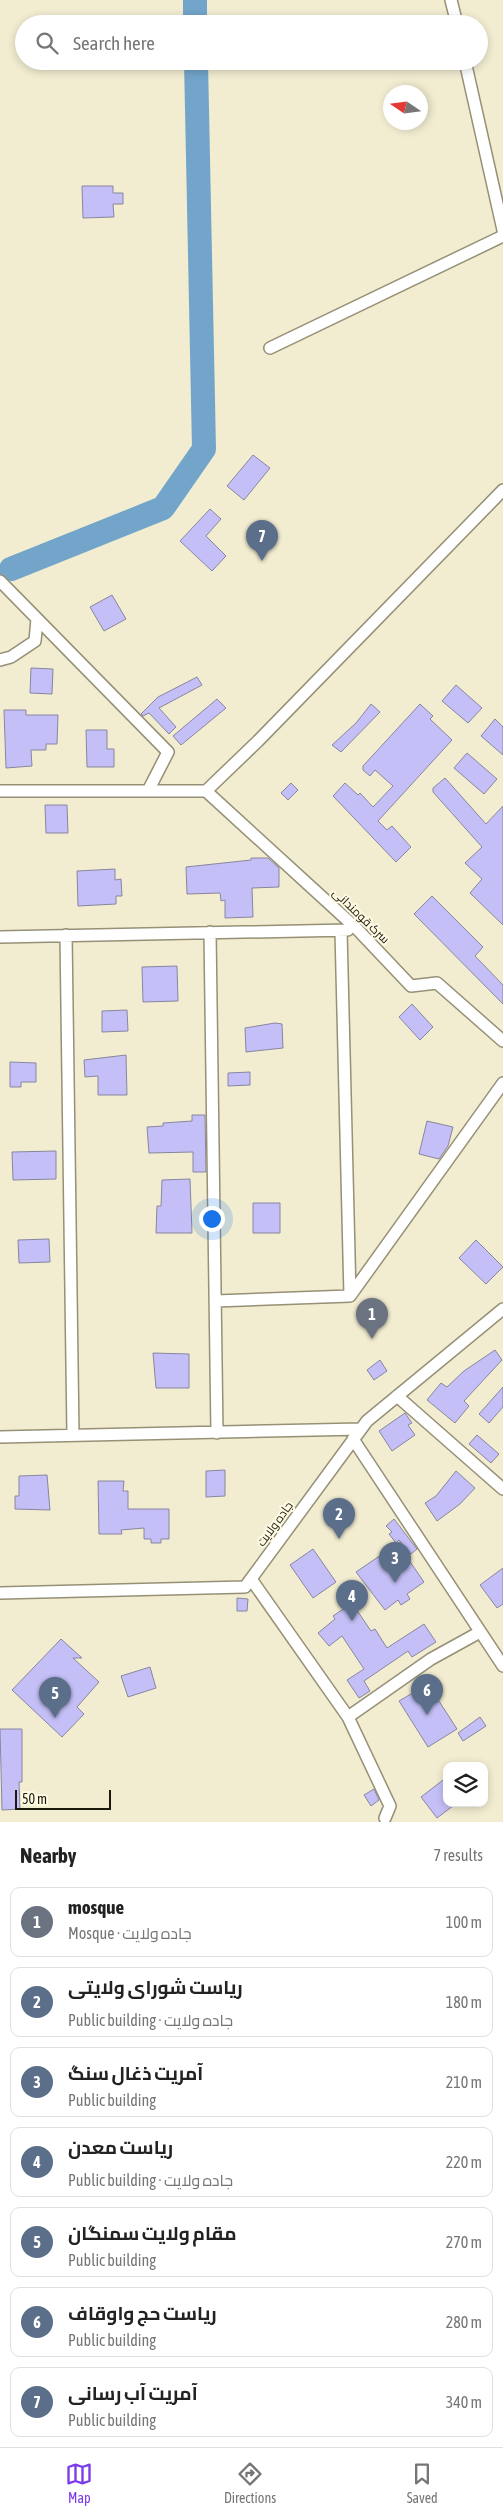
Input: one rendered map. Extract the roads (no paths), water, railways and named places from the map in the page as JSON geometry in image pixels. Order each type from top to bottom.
[{"type":"street","points":[[451,0],[454,15]]},
{"type":"street","points":[[467,70],[503,230]]},
{"type":"street","points":[[270,348],[503,236]]},
{"type":"street","points":[[0,791],[206,791],[265,734],[503,490]]},
{"type":"street","points":[[0,581],[168,752],[148,791]]},
{"type":"street","points":[[0,660],[11,657],[35,641],[37,619]]},
{"type":"street","name":"سرک قومندانی","points":[[206,791],[357,929],[411,986],[437,983],[503,1040]]},
{"type":"street","points":[[0,937],[357,929]]},
{"type":"street","points":[[341,930],[350,1296]]},
{"type":"street","points":[[210,932],[217,1433]]},
{"type":"street","points":[[66,936],[73,1435]]},
{"type":"street","points":[[350,1296],[503,1083]]},
{"type":"street","points":[[216,1301],[350,1296]]},
{"type":"street","name":"جاده ولایت","points":[[252,1579],[367,1421],[503,1309]]},
{"type":"street","points":[[397,1396],[503,1489]]},
{"type":"street","points":[[0,1437],[361,1429]]},
{"type":"street","points":[[353,1439],[503,1666]]},
{"type":"street","points":[[0,1593],[245,1587],[252,1579],[348,1718],[390,1806],[383,1821]]},
{"type":"street","points":[[348,1718],[431,1659],[480,1632]]},
{"type":"waterway","points":[[195,0],[195,15]]},
{"type":"waterway","points":[[11,569],[163,508],[204,449],[196,70]]},
{"type":"place","name":"آمریت آب رسانی","points":[[262,561]]},
{"type":"place","name":"mosque","points":[[372,1339]]},
{"type":"place","name":"ریاست شورای ولایتی","points":[[339,1539]]},
{"type":"place","name":"آمریت ذغال سنگ","points":[[395,1583]]},
{"type":"place","name":"ریاست معدن","points":[[352,1621]]},
{"type":"place","name":"ریاست حج واوقاف","points":[[427,1715]]},
{"type":"place","name":"مقام ولایت سمنگان","points":[[55,1718]]}]
